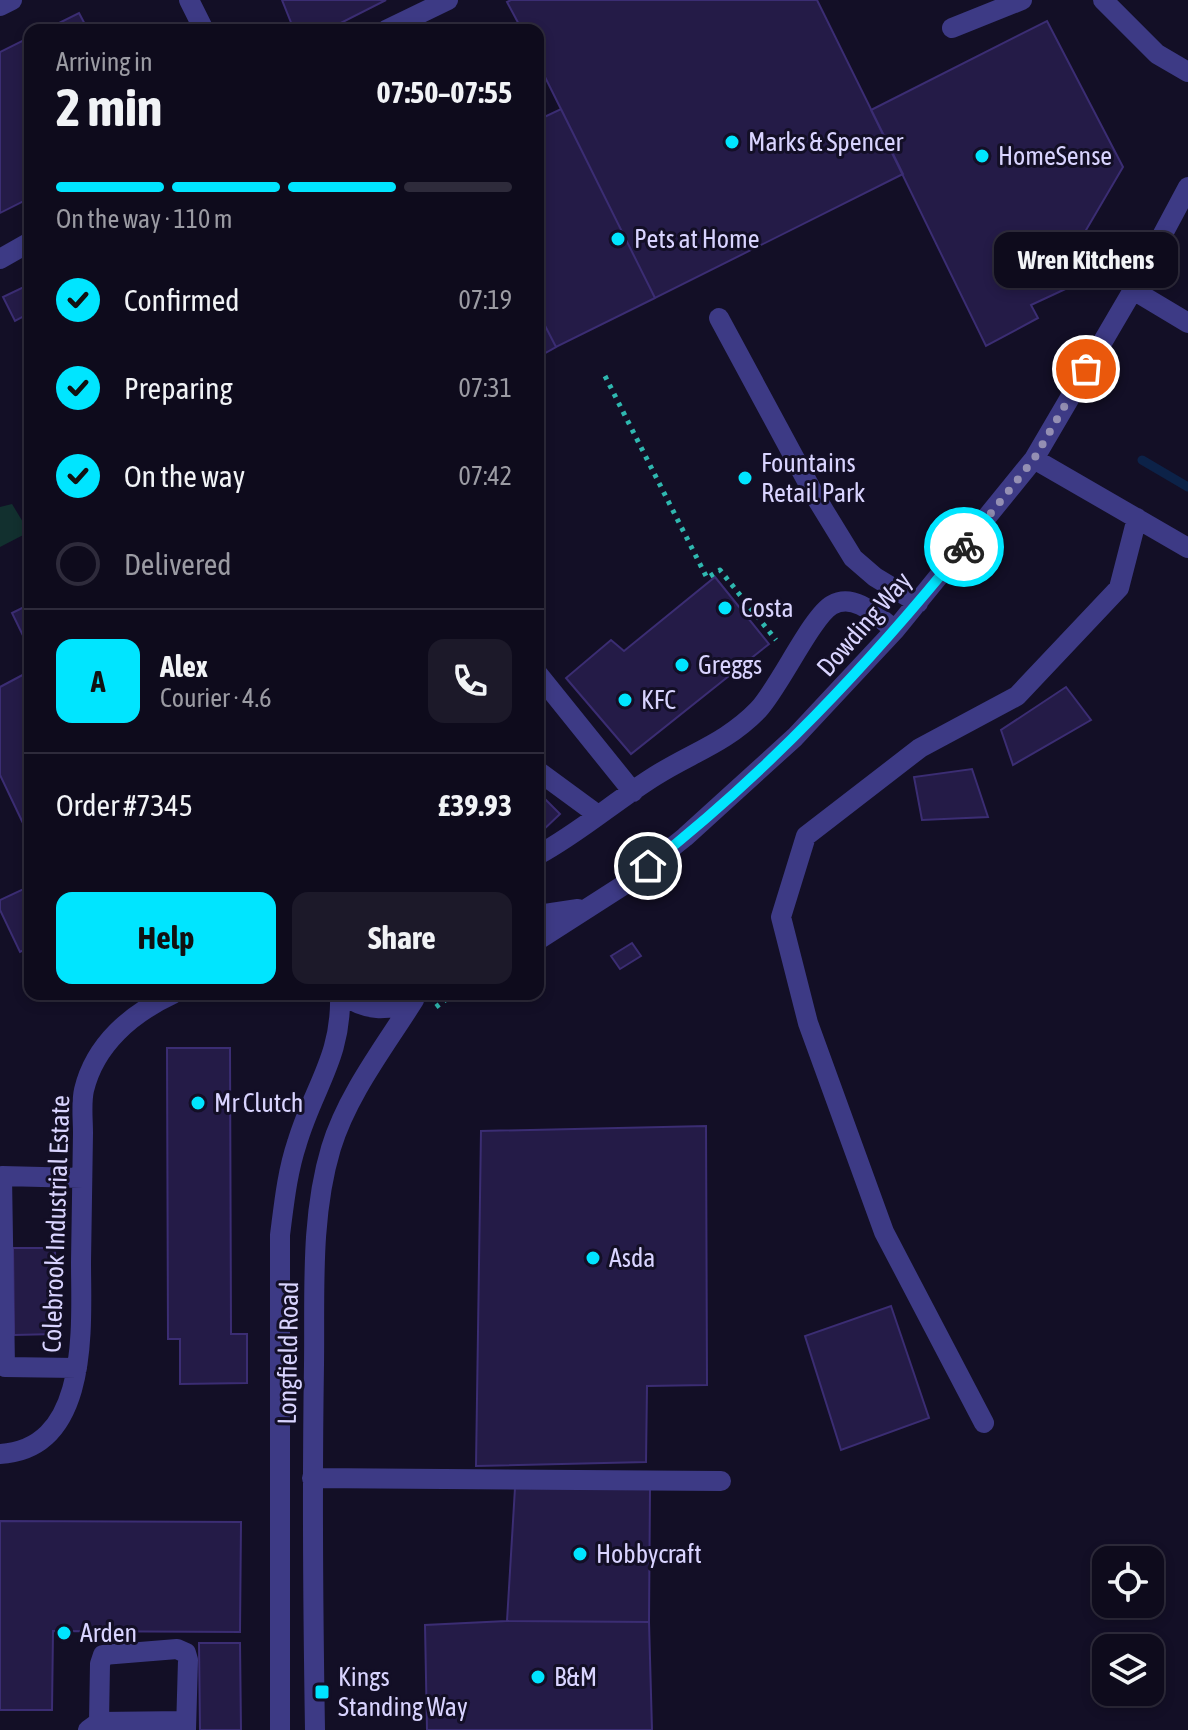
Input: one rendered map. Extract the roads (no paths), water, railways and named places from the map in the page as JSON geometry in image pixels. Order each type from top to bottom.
[{"type":"street","points":[[0,6],[12,0]]},
{"type":"street","points":[[189,0],[201,24]]},
{"type":"street","points":[[398,24],[448,0]]},
{"type":"street","points":[[952,28],[1022,0]]},
{"type":"street","points":[[1103,0],[1157,54],[1188,72]]},
{"type":"street","name":"Dowding Way","points":[[544,936],[581,908],[630,881],[727,800],[828,704],[895,630],[1034,459],[1133,290],[1188,187]]},
{"type":"street","points":[[0,259],[24,245]]},
{"type":"street","points":[[1133,290],[1188,323]]},
{"type":"street","points":[[719,318],[815,496],[853,558],[875,577],[918,603]]},
{"type":"street","points":[[1034,459],[1188,548]]},
{"type":"street","points":[[984,1423],[884,1232],[808,1023],[781,917],[806,836],[920,748],[1017,696],[1119,588],[1137,518]]},
{"type":"street","points":[[544,851],[657,775],[707,751],[758,710],[794,661],[816,622],[832,605],[847,601],[862,605],[895,630]]},
{"type":"street","points":[[544,681],[633,792]]},
{"type":"street","points":[[544,775],[598,815]]},
{"type":"street","name":"Dowding Way","points":[[544,914],[581,908]]},
{"type":"street","name":"Colebrook Industrial Estate","points":[[0,1454],[30,1447],[46,1435],[62,1413],[77,1368],[82,1340],[84,1091],[94,1065],[111,1037],[137,1014],[162,1000]]},
{"type":"street","name":"Longfield Road","points":[[280,1730],[280,1235],[286,1186],[297,1142],[334,1055],[341,1027],[340,1000]]},
{"type":"street","points":[[349,1000],[376,1009],[396,1008],[411,1000]]},
{"type":"street","name":"Longfield Road","points":[[315,1730],[312,1478],[316,1233],[321,1184],[332,1144],[357,1091],[415,1000]]},
{"type":"street","points":[[77,1368],[5,1367],[2,1176],[82,1178]]},
{"type":"street","points":[[312,1478],[721,1481]]},
{"type":"street","points":[[177,1649],[186,1653],[186,1725],[94,1726],[103,1655],[177,1649]]},
{"type":"waterway","points":[[1142,460],[1188,487]]},
{"type":"place","name":"Marks & Spencer","points":[[732,142]]},
{"type":"place","name":"HomeSense","points":[[982,156]]},
{"type":"place","name":"Pets at Home","points":[[618,239]]},
{"type":"place","name":"Wren Kitchens","points":[[1086,369]]},
{"type":"place","name":"Fountains Retail Park","points":[[745,478]]},
{"type":"place","name":"Costa","points":[[725,608]]},
{"type":"place","name":"Greggs","points":[[682,665]]},
{"type":"place","name":"KFC","points":[[625,700]]},
{"type":"place","name":"Mr Clutch","points":[[198,1103]]},
{"type":"place","name":"Asda","points":[[593,1258]]},
{"type":"place","name":"Hobbycraft","points":[[580,1554]]},
{"type":"place","name":"Arden","points":[[64,1633]]},
{"type":"place","name":"B&M","points":[[538,1677]]},
{"type":"place","name":"Kings Standing Way","points":[[322,1692]]}]
